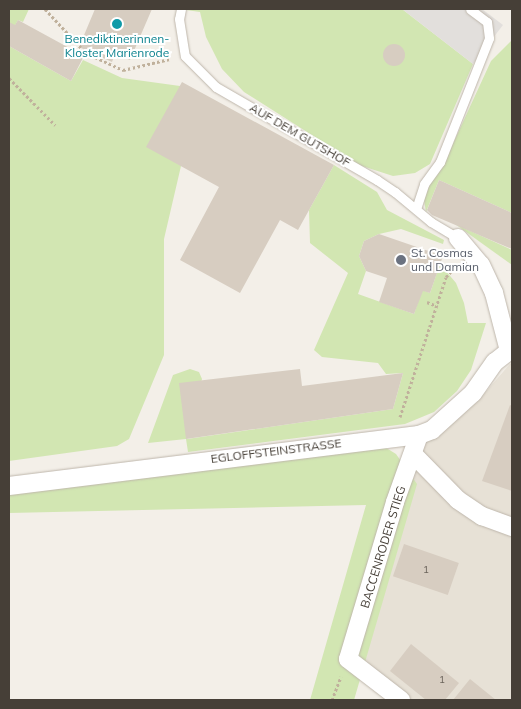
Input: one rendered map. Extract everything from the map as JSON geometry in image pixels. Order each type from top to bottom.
[{"type":"street","name":"EGLOFFSTEINSTRASSE","points":[[9,486],[420,434],[432,430],[472,392],[495,362],[511,351],[494,293],[481,265],[458,238]]},
{"type":"street","name":"BACCENRODER STIEG","points":[[401,700],[348,659],[395,502],[420,434]]},
{"type":"street","points":[[413,454],[458,500],[482,516],[512,527]]},
{"type":"lane","points":[[181,9],[179,19],[185,56]]},
{"type":"lane","points":[[416,209],[424,184],[440,162],[489,38],[487,22],[470,9]]},
{"type":"lane","name":"AUF DEM GUTSHOF","points":[[185,56],[216,87],[377,180],[431,222],[458,238]]},
{"type":"path","points":[[45,9],[86,53],[123,70],[185,56]]},
{"type":"path","points":[[9,78],[55,125]]},
{"type":"path","points":[[394,436],[446,276],[457,265],[481,265]]},
{"type":"path","points":[[427,302],[437,306]]},
{"type":"shaded area","points":[[402,9],[482,9],[503,25],[473,64]]},
{"type":"shaded area","points":[[512,364],[512,700],[392,700],[361,676],[407,448],[476,403]]},
{"type":"green space","points":[[9,9],[29,9],[23,22],[18,20],[9,37]]},
{"type":"green space","points":[[402,9],[473,64],[430,164],[415,173],[393,176],[359,165],[244,92],[222,69],[206,37],[200,12],[186,10]]},
{"type":"green space","points":[[512,40],[512,213],[439,180],[426,212],[424,200],[433,176],[451,148],[491,61]]},
{"type":"green space","points":[[9,46],[71,81],[83,60],[122,78],[180,86],[181,166],[164,239],[164,355],[129,439],[117,446],[9,461]]},
{"type":"green space","points":[[334,165],[377,192],[387,210],[444,240],[443,244],[401,229],[379,234],[364,241],[359,256],[366,271],[358,294],[414,314],[422,290],[430,293],[440,264],[456,283],[464,303],[468,323],[486,323],[471,370],[457,391],[434,412],[405,424],[188,452],[186,439],[148,443],[173,375],[190,369],[199,372],[202,379],[187,439],[393,409],[403,373],[386,374],[378,363],[322,357],[314,350],[348,273],[310,243],[309,210]]},
{"type":"green space","points":[[455,224],[512,250],[512,265]]},
{"type":"green space","points":[[383,446],[396,454],[417,484],[354,700],[310,700],[366,505],[9,513],[9,495]]},
{"type":"building","name":"Benediktinerinnen- Kloster Marienrode","points":[[95,9],[152,9],[130,60],[115,54],[112,62],[79,47]]},
{"type":"building","points":[[18,20],[84,56],[71,81],[9,46],[9,22],[15,25]]},
{"type":"building","points":[[394,44],[404,51],[405,55],[398,65],[394,66],[384,59],[383,55],[390,45]]},
{"type":"building","points":[[182,82],[334,165],[298,230],[280,220],[240,293],[180,260],[219,187],[146,147]]},
{"type":"building","points":[[439,180],[512,213],[512,249],[432,215],[427,210]]},
{"type":"building","name":"St. Cosmas und Damian","points":[[379,234],[443,256],[430,293],[423,291],[414,314],[379,302],[387,278],[366,271],[359,256],[364,241]]},
{"type":"building","points":[[300,369],[302,386],[403,373],[393,409],[186,439],[179,383]]},
{"type":"building","points":[[510,405],[512,406],[512,491],[482,481]]},
{"type":"building","points":[[404,544],[459,563],[448,595],[393,576]]},
{"type":"building","points":[[411,644],[459,683],[445,700],[426,700],[390,671]]},
{"type":"building","points":[[470,679],[496,700],[453,700]]},
{"type":"place","name":"Benediktinerinnen- Kloster Marienrode","points":[[117,24]]},
{"type":"place","name":"St. Cosmas und Damian","points":[[401,260]]}]
